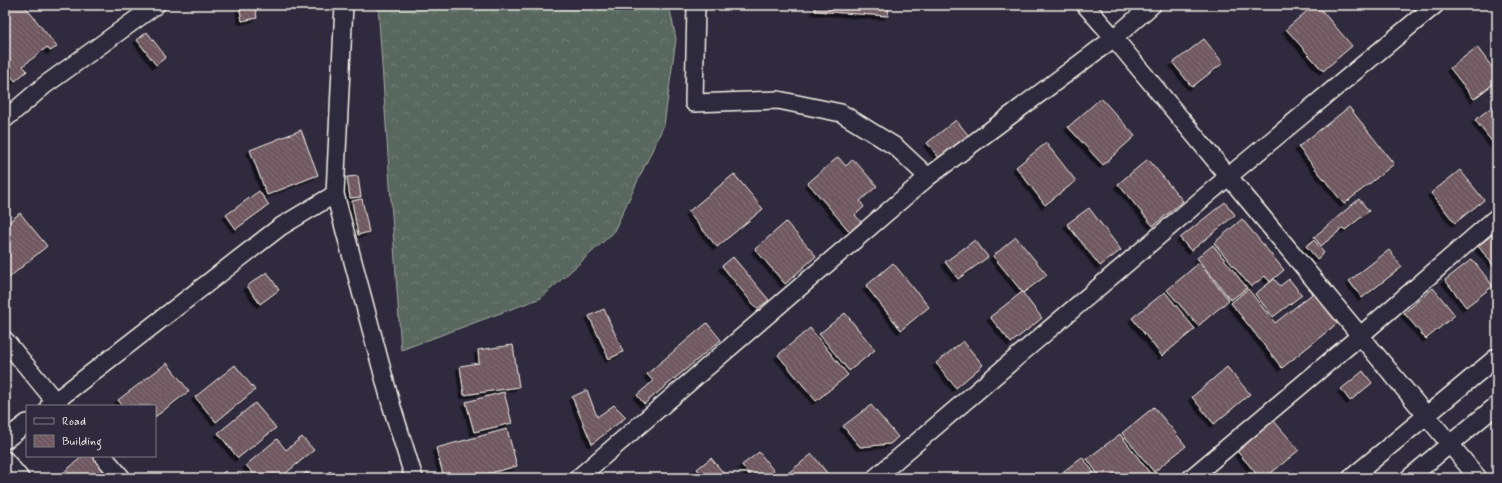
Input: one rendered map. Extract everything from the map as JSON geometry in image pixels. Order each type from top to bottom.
[{"type":"street","points":[[5,119],[45,85],[156,5]]},
{"type":"street","points":[[344,5],[335,194],[391,404],[414,478]]},
{"type":"street","points":[[696,5],[694,103],[778,100],[841,113],[896,147],[928,177]]},
{"type":"street","points":[[1085,5],[1229,176],[1478,478]]},
{"type":"street","points":[[578,478],[928,177],[1114,38],[1152,5]]},
{"type":"street","points":[[875,478],[1229,176],[1435,5]]},
{"type":"street","points":[[5,340],[54,404],[280,227],[335,194]]},
{"type":"street","points":[[1191,478],[1497,217]]},
{"type":"street","points":[[1351,478],[1497,357]]},
{"type":"street","points":[[1409,478],[1497,405]]},
{"type":"street","points":[[5,440],[26,424]]},
{"type":"street","points":[[104,457],[122,478]]},
{"type":"street","points":[[5,460],[20,478]]},
{"type":"green space","points":[[378,5],[669,5],[676,39],[664,125],[613,233],[541,298],[401,350]]},
{"type":"building","points":[[11,5],[24,5],[57,47],[50,51],[47,47],[23,66],[27,71],[15,81],[5,68],[5,10]]},
{"type":"building","points":[[239,5],[255,5],[257,18],[242,21]]},
{"type":"building","points":[[815,5],[889,5],[888,16],[815,11]]},
{"type":"building","points":[[1314,5],[1317,5],[1352,46],[1323,71],[1286,29]]},
{"type":"building","points":[[147,32],[166,57],[156,65],[137,40]]},
{"type":"building","points":[[1204,39],[1223,63],[1192,87],[1173,63]]},
{"type":"building","points":[[1477,47],[1497,74],[1497,81],[1474,99],[1450,68]]},
{"type":"building","points":[[1101,98],[1135,136],[1103,165],[1068,127]]},
{"type":"building","points":[[1497,103],[1497,148],[1475,120]]},
{"type":"building","points":[[1349,107],[1394,164],[1344,204],[1298,147]]},
{"type":"building","points":[[956,120],[969,136],[941,160],[927,143]]},
{"type":"building","points":[[301,130],[318,175],[267,195],[250,150]]},
{"type":"building","points":[[1046,143],[1076,181],[1045,205],[1016,167]]},
{"type":"building","points":[[838,157],[846,166],[853,159],[877,186],[860,201],[864,207],[855,215],[861,222],[850,232],[808,183]]},
{"type":"building","points":[[1148,159],[1183,201],[1153,226],[1118,184]]},
{"type":"building","points":[[1460,170],[1484,200],[1455,223],[1431,193]]},
{"type":"building","points":[[734,174],[763,209],[717,247],[688,212]]},
{"type":"building","points":[[358,176],[361,197],[350,198],[347,177]]},
{"type":"building","points":[[259,191],[269,205],[236,229],[226,215]]},
{"type":"building","points":[[362,199],[369,232],[358,235],[352,201]]},
{"type":"building","points":[[1359,199],[1369,211],[1345,230],[1343,228],[1321,246],[1314,237]]},
{"type":"building","points":[[1225,202],[1235,215],[1191,251],[1180,238]]},
{"type":"building","points":[[1089,208],[1121,250],[1100,266],[1067,224]]},
{"type":"building","points":[[20,213],[47,246],[5,281],[5,225]]},
{"type":"building","points":[[1242,219],[1284,270],[1270,282],[1265,276],[1251,287],[1214,243]]},
{"type":"building","points":[[786,222],[816,256],[785,284],[755,249]]},
{"type":"building","points":[[1497,231],[1497,270],[1478,246]]},
{"type":"building","points":[[1016,237],[1047,275],[1023,293],[993,256]]},
{"type":"building","points":[[975,240],[988,257],[958,279],[945,262]]},
{"type":"building","points":[[1314,240],[1324,253],[1317,259],[1306,246]]},
{"type":"building","points":[[1213,245],[1247,288],[1231,300],[1197,258]]},
{"type":"building","points":[[1389,250],[1402,267],[1362,298],[1349,281]]},
{"type":"building","points":[[733,257],[769,300],[757,309],[722,266]]},
{"type":"building","points":[[1472,259],[1493,286],[1466,307],[1445,280]]},
{"type":"building","points":[[893,263],[929,307],[901,330],[866,286]]},
{"type":"building","points":[[1199,263],[1229,300],[1198,326],[1167,290]]},
{"type":"building","points":[[267,272],[279,290],[260,304],[247,286]]},
{"type":"building","points":[[1274,279],[1280,286],[1289,279],[1302,295],[1273,317],[1255,294]]},
{"type":"building","points":[[1433,288],[1455,315],[1426,339],[1404,313]]},
{"type":"building","points":[[1248,289],[1275,323],[1316,291],[1340,321],[1282,368],[1231,303]]},
{"type":"building","points":[[1022,292],[1042,318],[1011,343],[990,317]]},
{"type":"building","points":[[1165,292],[1195,329],[1162,356],[1132,318]]},
{"type":"building","points":[[604,309],[623,352],[609,359],[589,316]]},
{"type":"building","points":[[845,313],[875,350],[849,371],[819,334]]},
{"type":"building","points":[[707,323],[721,340],[644,404],[637,395],[653,381],[647,374]]},
{"type":"building","points":[[810,328],[848,375],[816,401],[778,355]]},
{"type":"building","points":[[963,341],[983,365],[956,388],[936,363]]},
{"type":"building","points":[[513,345],[519,387],[464,395],[460,366],[479,363],[478,350]]},
{"type":"building","points":[[167,363],[189,391],[156,416],[156,405],[122,405],[118,400]]},
{"type":"building","points":[[235,365],[255,390],[216,422],[195,397]]},
{"type":"building","points":[[1227,367],[1250,394],[1214,424],[1192,397]]},
{"type":"building","points":[[1363,371],[1372,383],[1350,401],[1341,389]]},
{"type":"building","points":[[587,390],[597,417],[614,405],[626,417],[592,444],[572,397]]},
{"type":"building","points":[[504,392],[512,423],[474,432],[466,402]]},
{"type":"building","points":[[255,403],[276,428],[238,458],[218,433]]},
{"type":"building","points":[[871,405],[898,437],[890,444],[860,447],[843,426]]},
{"type":"building","points":[[1154,407],[1186,446],[1154,472],[1122,433]]},
{"type":"building","points":[[1273,420],[1299,450],[1265,478],[1260,478],[1237,451]]},
{"type":"building","points":[[507,429],[517,466],[472,478],[444,478],[436,448]]},
{"type":"building","points":[[1120,434],[1152,476],[1149,478],[1101,478],[1087,459]]},
{"type":"building","points":[[302,437],[314,450],[280,478],[257,478],[246,465],[277,439],[286,450]]},
{"type":"building","points":[[759,452],[776,474],[771,478],[752,478],[742,465]]},
{"type":"building","points":[[812,454],[831,478],[782,478]]},
{"type":"building","points":[[82,457],[94,457],[112,478],[57,478]]},
{"type":"building","points":[[1082,457],[1098,478],[1055,478]]},
{"type":"building","points":[[711,458],[725,475],[722,478],[705,478],[697,469]]},
{"type":"building","points":[[225,471],[231,478],[217,478]]},
{"type":"building","points":[[330,471],[335,478],[321,478]]},
{"type":"building","points":[[307,472],[312,478],[299,478]]}]
